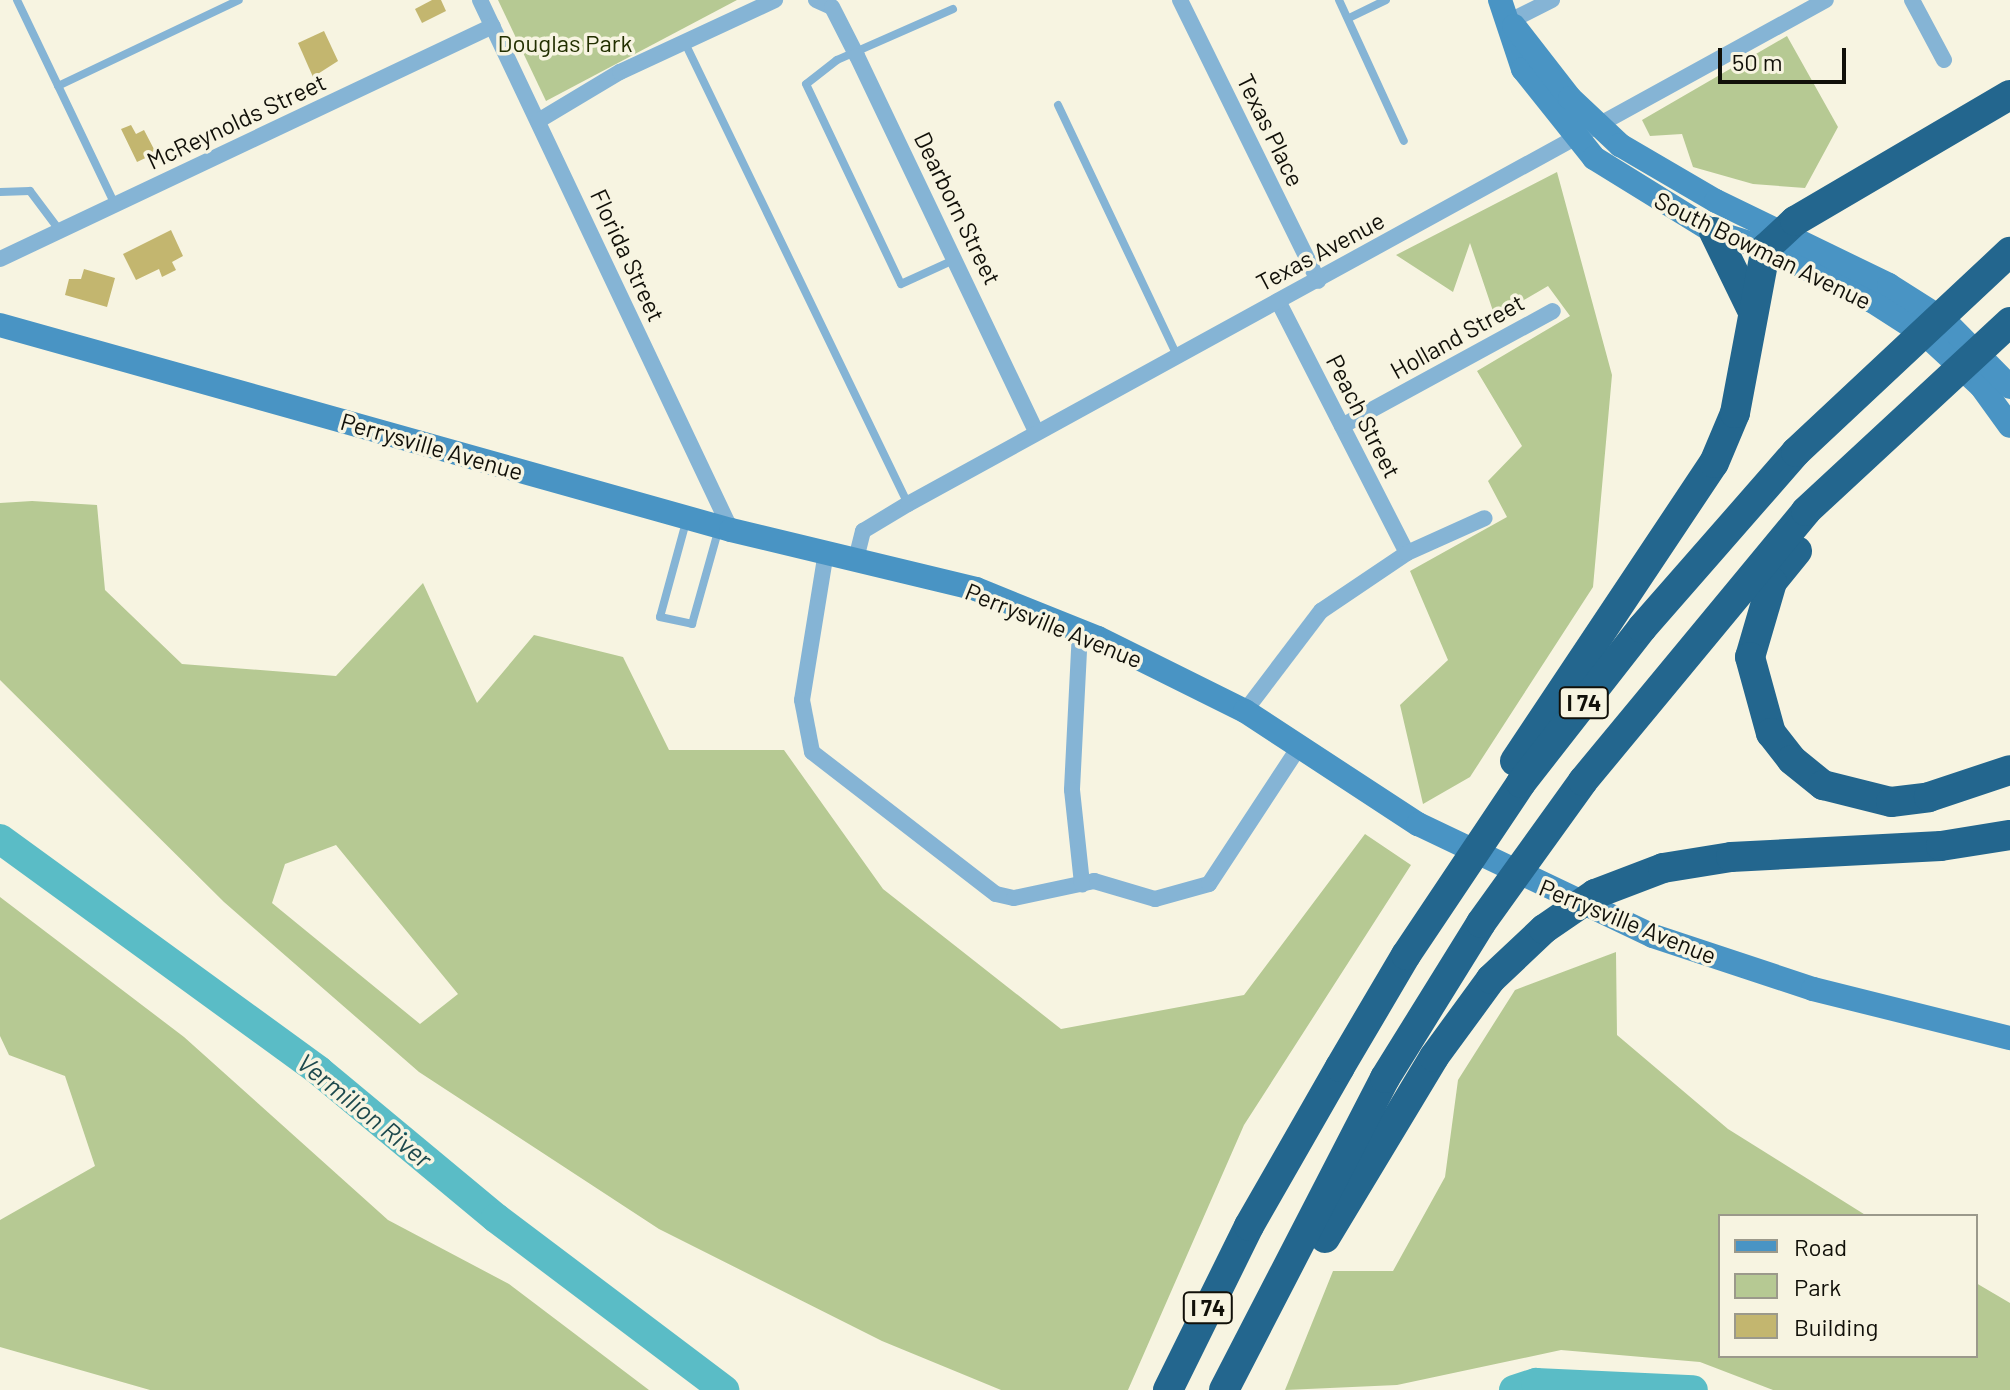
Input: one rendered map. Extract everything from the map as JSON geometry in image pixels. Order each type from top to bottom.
[{"type":"highway","points":[[1249,1226],[1270,1164],[1392,943],[1714,463],[1735,413],[1751,308],[1774,240],[2010,95]]},
{"type":"highway","points":[[1714,232],[1751,308]]},
{"type":"highway","name":"I 74","points":[[1168,1390],[1249,1226],[1406,955],[1521,783],[1642,628],[1796,452],[2010,252]]},
{"type":"highway","name":"I 74","points":[[1225,1390],[1314,1240],[1385,1078],[1481,923],[1583,781],[1806,511],[2010,322]]},
{"type":"highway","points":[[1899,425],[1772,582],[1750,657],[1756,697],[1771,733],[1792,760],[1823,785],[1854,796],[1891,802],[1929,797],[2010,770]]},
{"type":"highway","points":[[1314,1240],[1434,1057],[1491,979],[1544,929],[1595,894],[1663,868],[1731,857],[1941,846],[2010,835]]},
{"type":"street","name":"Florida Street","points":[[480,0],[725,528]]},
{"type":"street","points":[[538,121],[684,40],[775,0]]},
{"type":"street","name":"Dearborn Street","points":[[816,0],[832,7],[957,258],[1036,431]]},
{"type":"street","name":"Texas Place","points":[[1180,0],[1318,281]]},
{"type":"street","points":[[1505,10],[1552,0]]},
{"type":"street","name":"Texas Avenue","points":[[856,559],[863,531],[908,504],[1826,0]]},
{"type":"street","points":[[1912,0],[1944,60]]},
{"type":"street","name":"South Bowman Avenue","points":[[1505,10],[1523,69],[1561,104],[1620,145],[1774,240],[1880,293],[1944,320],[2010,387]]},
{"type":"street","name":"McReynolds Street","points":[[0,259],[493,26]]},
{"type":"street","name":"South Bowman Avenue","points":[[1561,104],[1594,158],[1714,232],[1774,240]]},
{"type":"street","name":"South Bowman Avenue","points":[[1880,293],[1981,386],[2010,426]]},
{"type":"street","name":"Peach Street","points":[[1278,301],[1407,553]]},
{"type":"street","name":"Holland Street","points":[[1342,426],[1553,311]]},
{"type":"street","name":"Perrysville Avenue","points":[[0,325],[725,528],[976,589],[1080,631],[1245,711],[1418,824],[1653,936],[1813,989],[2010,1038]]},
{"type":"street","points":[[1245,711],[1321,611],[1407,553],[1485,518]]},
{"type":"street","points":[[826,552],[802,700],[812,752],[996,894],[1014,898],[1094,881],[1155,899],[1209,884],[1299,747]]},
{"type":"street","points":[[1080,631],[1072,790],[1082,884]]},
{"type":"lane","points":[[17,0],[115,205]]},
{"type":"lane","points":[[58,86],[239,0]]},
{"type":"lane","points":[[1339,0],[1404,141]]},
{"type":"lane","points":[[1349,18],[1386,0]]},
{"type":"lane","points":[[953,9],[857,56],[837,60],[806,84],[901,284],[957,258]]},
{"type":"lane","points":[[684,40],[908,504]]},
{"type":"lane","points":[[1058,105],[1177,356]]},
{"type":"lane","points":[[0,192],[30,191],[60,231]]},
{"type":"lane","points":[[687,517],[660,617],[692,624],[725,528]]},
{"type":"green space","name":"Douglas Park","points":[[498,0],[737,0],[546,101]]},
{"type":"green space","points":[[1787,36],[1838,127],[1805,188],[1753,184],[1693,167],[1682,134],[1650,136],[1642,120]]},
{"type":"green space","points":[[1557,172],[1612,375],[1593,587],[1470,777],[1423,804],[1400,705],[1448,660],[1410,571],[1507,517],[1488,481],[1522,446],[1477,371],[1570,316],[1548,286],[1495,317],[1470,243],[1453,292],[1396,255]]},
{"type":"green space","points":[[32,501],[97,505],[105,590],[182,664],[336,676],[423,583],[477,703],[534,635],[623,657],[669,750],[784,750],[883,889],[1061,1029],[1244,995],[1365,834],[1411,865],[1244,1125],[1128,1390],[1001,1390],[882,1341],[659,1229],[419,1072],[224,902],[0,680],[0,503]],"holes":[[[336,845],[458,994],[420,1024],[272,903],[285,864]]]},
{"type":"green space","points":[[0,897],[184,1037],[388,1220],[509,1284],[649,1390],[150,1390],[0,1347],[0,1220],[95,1166],[65,1076],[9,1055],[0,1036]]},
{"type":"green space","points":[[1616,952],[1617,1035],[1728,1129],[1864,1214],[1718,1214],[1718,1358],[1978,1358],[1978,1284],[2010,1303],[2010,1390],[1773,1390],[1700,1362],[1561,1350],[1397,1385],[1285,1390],[1333,1271],[1393,1271],[1445,1177],[1458,1080],[1515,990]]},
{"type":"building","points":[[432,0],[441,0],[446,11],[422,23],[415,9]]},
{"type":"building","points":[[324,31],[338,61],[313,77],[298,43]]},
{"type":"building","points":[[131,125],[136,134],[144,130],[156,153],[137,162],[121,129]]},
{"type":"building","points":[[171,230],[183,256],[172,262],[176,270],[162,277],[159,269],[136,280],[123,254]]},
{"type":"building","points":[[84,269],[115,278],[107,307],[65,295],[69,279],[81,279]]},
{"type":"waterway","name":"Vermilion River","points":[[0,839],[319,1071],[496,1218],[724,1390]]},
{"type":"waterway","name":"Vermilion River","points":[[1514,1390],[1536,1383],[1693,1390]]}]
